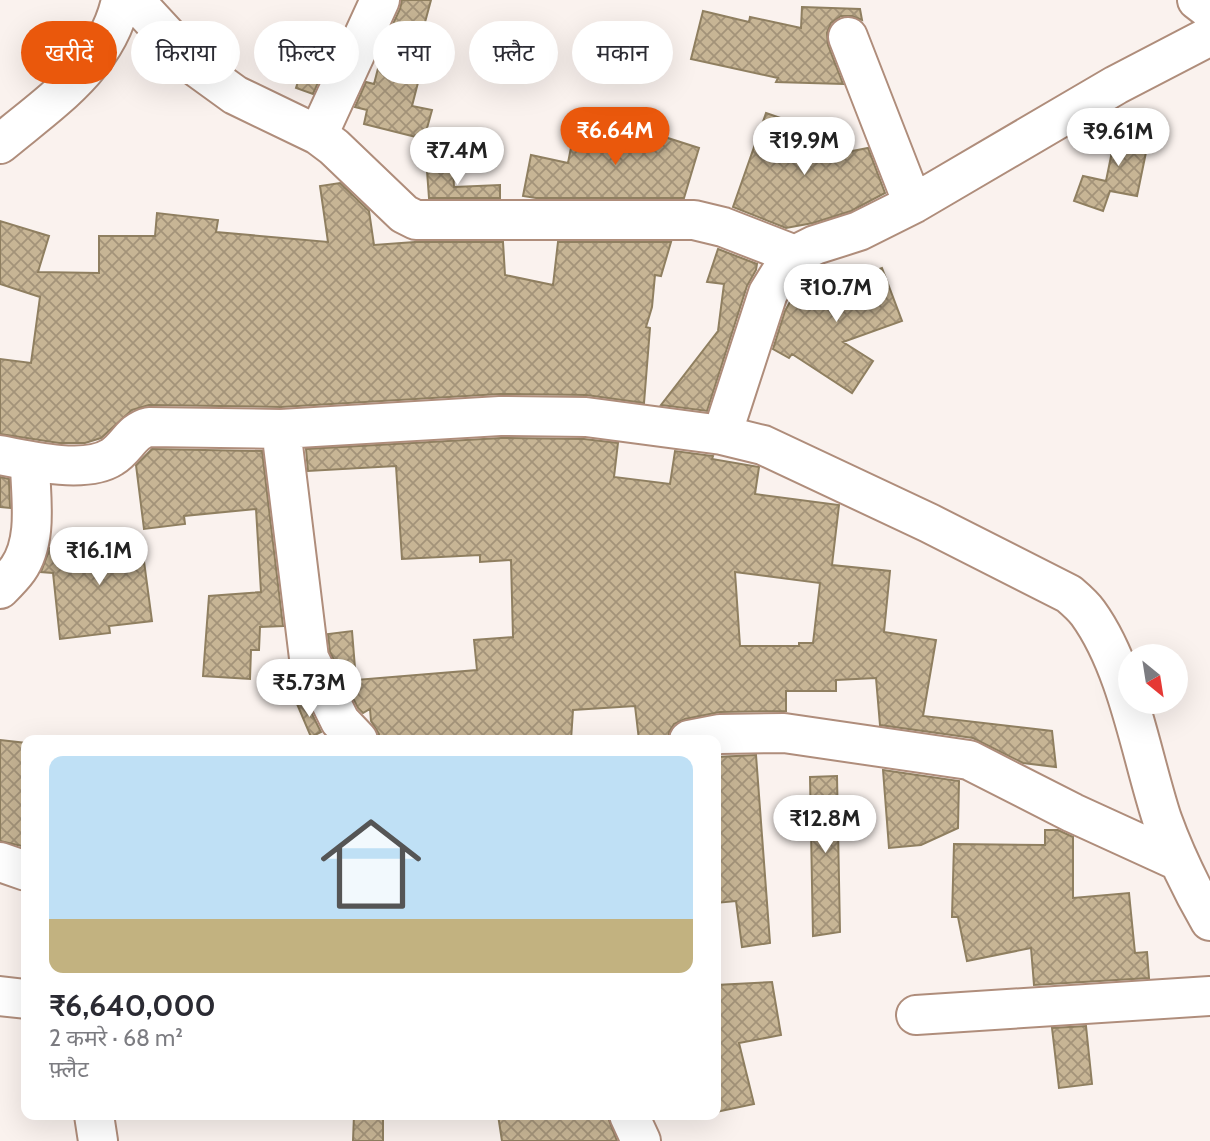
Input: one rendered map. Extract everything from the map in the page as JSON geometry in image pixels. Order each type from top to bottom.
[{"type":"street","points":[[0,144],[80,77],[102,48],[121,0]]},
{"type":"street","points":[[134,0],[195,66],[235,94],[318,135],[404,214],[416,220],[694,220],[723,227],[795,255]]},
{"type":"street","points":[[318,135],[380,0]]},
{"type":"street","points":[[1197,0],[1210,10]]},
{"type":"street","points":[[722,435],[768,293],[795,255],[859,231],[913,204],[1116,85],[1210,36]]},
{"type":"street","points":[[848,37],[913,204]]},
{"type":"street","points":[[0,589],[19,568],[28,549],[31,530],[15,458],[86,466],[114,456],[135,433],[149,427],[281,429],[500,416],[586,416],[722,435],[763,445],[929,523],[1069,594],[1087,611],[1104,638],[1122,683],[1162,819],[1178,861],[1210,921]]},
{"type":"street","points":[[281,429],[309,658],[340,721],[353,735]]},
{"type":"street","points":[[715,735],[784,733],[969,760],[1073,813],[1178,861]]},
{"type":"street","points":[[0,862],[21,869]]},
{"type":"street","points":[[0,996],[21,998]]},
{"type":"street","points":[[916,1015],[1210,996]]},
{"type":"street","points":[[95,1120],[98,1141]]},
{"type":"street","points":[[631,1120],[641,1141]]},
{"type":"building","points":[[402,0],[431,0],[425,21],[394,21]]},
{"type":"building","points":[[802,7],[860,9],[862,20],[841,16],[831,23],[827,33],[828,45],[843,84],[776,82],[778,78],[691,59],[703,11],[749,22],[750,17],[801,28]]},
{"type":"building","points":[[366,82],[418,84],[412,106],[432,110],[424,139],[364,124],[367,110],[355,107]]},
{"type":"building","points":[[297,84],[317,84],[313,94],[296,88]]},
{"type":"building","points":[[766,113],[830,135],[822,157],[868,148],[885,193],[851,211],[786,228],[733,207]]},
{"type":"building","points":[[1118,122],[1151,128],[1137,196],[1110,191],[1103,211],[1074,201],[1083,176],[1106,181]]},
{"type":"building","points":[[621,123],[699,148],[684,198],[523,196],[531,155],[568,163],[575,127],[618,135]]},
{"type":"building","points":[[453,168],[454,187],[500,185],[500,198],[429,198],[427,171]]},
{"type":"building","points":[[340,183],[369,211],[374,245],[503,242],[505,275],[553,285],[558,242],[671,242],[661,276],[655,275],[652,307],[646,327],[650,328],[644,403],[586,395],[500,394],[281,407],[149,405],[132,410],[101,438],[85,443],[59,443],[0,434],[0,359],[31,363],[40,297],[0,284],[0,221],[49,236],[38,272],[99,273],[99,236],[155,236],[157,213],[218,220],[216,232],[328,242],[320,186]]},
{"type":"building","points":[[718,249],[757,264],[747,286],[707,411],[661,405],[718,331],[724,284],[707,282]]},
{"type":"building","points":[[882,268],[902,321],[843,342],[873,361],[852,393],[792,354],[789,358],[773,349],[785,311],[801,282],[811,271],[836,284]]},
{"type":"building","points":[[501,438],[584,439],[618,443],[614,477],[670,484],[675,451],[713,456],[712,459],[759,467],[755,494],[839,505],[832,565],[890,571],[884,632],[936,640],[923,716],[1052,731],[1056,767],[1023,763],[973,738],[880,725],[876,678],[836,680],[836,691],[786,691],[786,711],[720,712],[685,719],[674,724],[669,735],[638,735],[635,706],[573,710],[571,735],[379,735],[371,721],[370,709],[363,713],[358,708],[330,652],[328,634],[352,631],[356,680],[477,670],[474,640],[513,637],[511,560],[480,562],[480,555],[402,559],[396,466],[308,471],[306,449]],"holes":[[[735,572],[820,583],[813,643],[799,643],[799,646],[740,646]]]},
{"type":"building","points":[[152,449],[262,451],[283,626],[260,627],[259,650],[251,650],[250,679],[203,676],[209,596],[261,592],[256,509],[184,516],[185,524],[144,529],[136,465]]},
{"type":"building","points":[[0,477],[9,479],[10,508],[0,507]]},
{"type":"building","points":[[141,539],[152,621],[109,626],[110,633],[60,639],[53,573],[41,572],[50,548]]},
{"type":"building","points":[[305,700],[321,732],[310,735],[297,704]]},
{"type":"building","points":[[0,740],[21,742],[21,846],[0,841]]},
{"type":"building","points":[[756,755],[770,943],[742,947],[736,901],[721,902],[721,757]]},
{"type":"building","points":[[883,770],[959,781],[958,828],[921,845],[889,848]]},
{"type":"building","points":[[837,776],[840,932],[813,936],[810,777]]},
{"type":"building","points":[[1045,830],[1058,830],[1073,837],[1073,898],[1129,893],[1135,953],[1147,952],[1149,978],[1034,985],[1031,948],[967,961],[958,917],[952,917],[954,844],[1045,845]]},
{"type":"building","points":[[772,982],[781,1035],[739,1043],[754,1104],[721,1111],[721,985]]},
{"type":"building","points":[[1086,1026],[1092,1084],[1059,1088],[1052,1028]]},
{"type":"building","points":[[354,1120],[383,1120],[383,1141],[353,1141]]},
{"type":"building","points":[[499,1120],[609,1120],[617,1141],[502,1141]]}]
